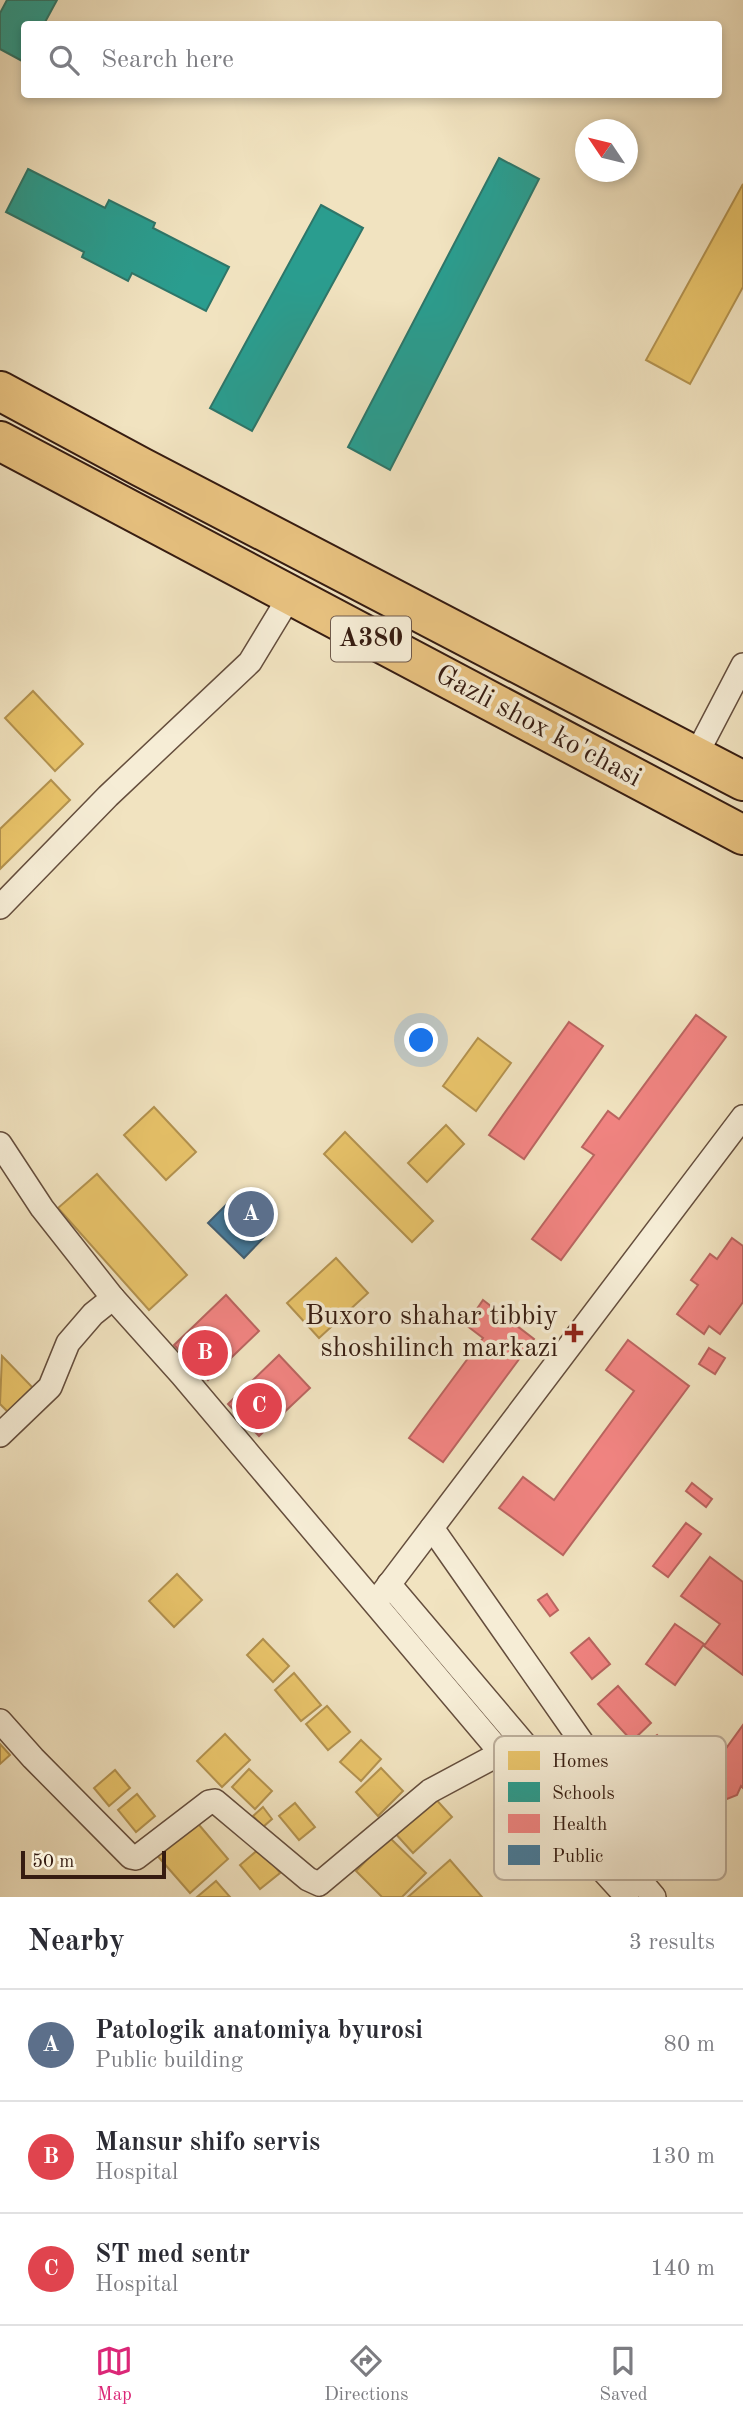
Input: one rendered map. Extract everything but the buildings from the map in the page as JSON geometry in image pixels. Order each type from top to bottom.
[{"type":"highway","name":"Gazli shox ko'chasi","points":[[0,391],[743,781]]},
{"type":"highway","name":"Gazli shox ko'chasi","points":[[0,441],[743,835]]},
{"type":"street","points":[[0,907],[108,796],[250,662],[290,596]]},
{"type":"street","points":[[695,757],[743,665]]},
{"type":"street","points":[[375,1603],[743,1117]]},
{"type":"street","points":[[0,1144],[42,1208],[113,1298],[182,1375],[494,1745]]},
{"type":"street","points":[[0,1436],[50,1387],[68,1343],[93,1314],[113,1298]]},
{"type":"street","points":[[432,1528],[578,1736]]},
{"type":"street","points":[[389,1584],[513,1736]]},
{"type":"street","points":[[0,1721],[42,1768],[131,1857],[136,1858],[209,1802],[215,1801],[308,1880],[319,1884],[430,1791],[494,1757]]},
{"type":"street","points":[[626,1880],[641,1892]]},
{"type":"place","name":"Patologik anatomiya byurosi","points":[[251,1214]]},
{"type":"place","name":"Buxoro shahar tibbiy shoshilinch markazi","points":[[574,1333]]},
{"type":"place","name":"Mansur shifo servis","points":[[205,1353]]},
{"type":"place","name":"ST med sentr","points":[[259,1406]]}]
